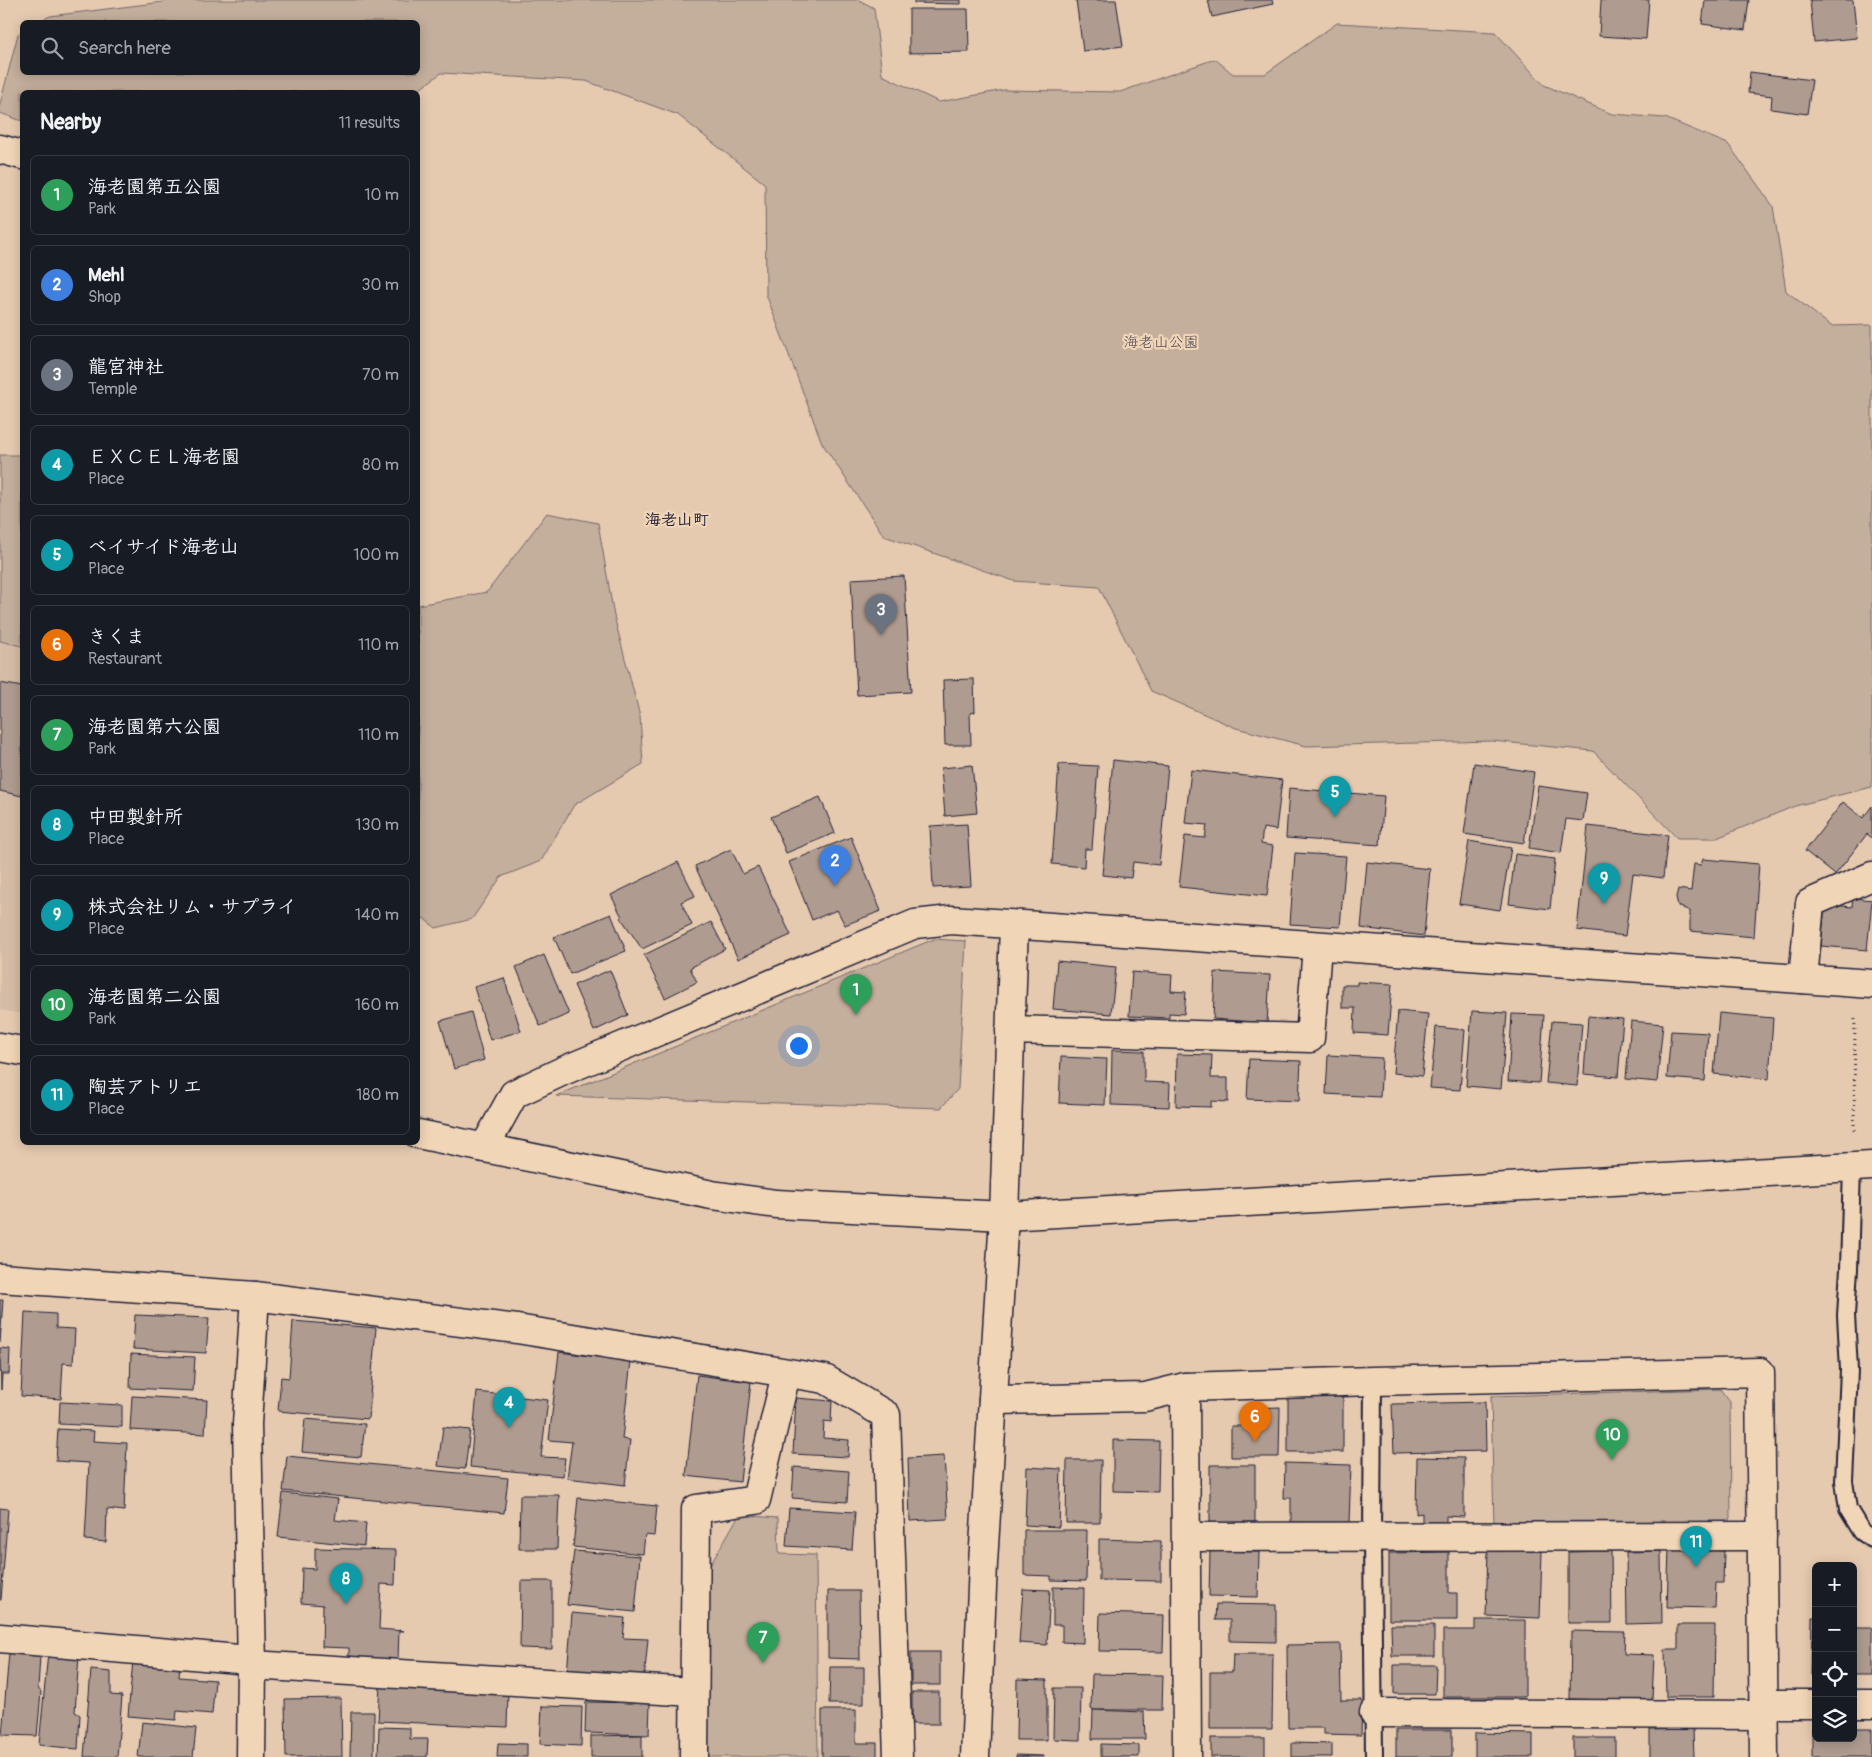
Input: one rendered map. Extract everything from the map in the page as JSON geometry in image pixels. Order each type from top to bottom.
[{"type":"street","points":[[0,149],[20,155]]},
{"type":"street","points":[[1803,979],[1810,902],[1872,876]]},
{"type":"street","points":[[484,1148],[514,1094],[563,1071],[915,924],[951,920],[1872,984]]},
{"type":"street","points":[[975,1757],[979,1639],[1004,1216],[1014,925]]},
{"type":"street","points":[[1010,1030],[1310,1038],[1317,946]]},
{"type":"street","points":[[0,1047],[20,1051]]},
{"type":"street","points":[[420,1134],[712,1195],[776,1204],[1004,1216],[1862,1166]]},
{"type":"street","points":[[0,1278],[255,1296],[516,1329],[825,1379],[886,1415],[898,1757]]},
{"type":"street","points":[[251,1757],[252,1665],[247,1424],[255,1296]]},
{"type":"street","points":[[993,1400],[1146,1397],[1185,1387],[1760,1372],[1764,1757]]},
{"type":"street","points":[[694,1757],[696,1509],[756,1500],[786,1374]]},
{"type":"street","points":[[1185,1387],[1188,1757]]},
{"type":"street","points":[[1187,1537],[1762,1536]]},
{"type":"street","points":[[0,1638],[238,1659],[252,1665],[694,1692]]},
{"type":"street","points":[[1374,1713],[1764,1709],[1812,1704]]},
{"type":"street","points":[[1857,1704],[1872,1704]]},
{"type":"lane","points":[[1862,1166],[1849,1269],[1846,1315],[1849,1370],[1844,1481],[1848,1508],[1862,1532],[1872,1539]]},
{"type":"lane","points":[[1373,1381],[1374,1757]]},
{"type":"path","points":[[1854,1130],[1855,1013]]},
{"type":"shaded area","points":[[0,641],[20,646],[20,1014],[0,1010]]},
{"type":"green space","name":"海老山公園","points":[[165,0],[859,0],[874,8],[882,75],[939,102],[1004,90],[1120,92],[1215,59],[1233,74],[1265,74],[1337,23],[1495,32],[1544,85],[1612,114],[1665,118],[1728,144],[1773,206],[1786,291],[1831,326],[1872,325],[1872,787],[1795,806],[1717,838],[1677,838],[1593,751],[1492,741],[1306,746],[1236,728],[1151,691],[1099,587],[1014,581],[884,536],[822,443],[766,294],[765,184],[678,115],[586,81],[441,73],[419,90],[20,90],[20,120],[0,113],[0,104],[18,34],[20,33],[20,75],[420,75],[420,20],[42,20],[50,16],[163,2]]},
{"type":"green space","points":[[0,455],[20,455],[20,646],[0,641]]},
{"type":"green space","points":[[547,513],[598,523],[614,616],[640,716],[643,764],[574,805],[541,861],[501,877],[472,919],[436,928],[420,916],[420,605],[487,592]]},
{"type":"green space","points":[[934,939],[966,941],[958,1089],[941,1108],[556,1096]]},
{"type":"green space","points":[[1720,1389],[1730,1402],[1731,1518],[1728,1524],[1494,1527],[1491,1396]]},
{"type":"green space","points":[[739,1515],[778,1518],[779,1554],[816,1555],[818,1757],[708,1757],[708,1569]]},
{"type":"building","points":[[914,0],[961,0],[961,4],[914,3]]},
{"type":"building","points":[[1076,0],[1116,0],[1123,46],[1083,51]]},
{"type":"building","points":[[1208,0],[1272,0],[1273,4],[1212,17]]},
{"type":"building","points":[[1601,0],[1649,0],[1646,39],[1599,36]]},
{"type":"building","points":[[1705,0],[1749,0],[1745,30],[1702,24]]},
{"type":"building","points":[[1810,0],[1853,0],[1857,38],[1814,42]]},
{"type":"building","points":[[909,9],[968,9],[969,52],[909,53]]},
{"type":"building","points":[[1750,72],[1812,80],[1807,114],[1771,109],[1772,96],[1748,93]]},
{"type":"building","points":[[904,576],[911,692],[857,695],[851,579]]},
{"type":"building","points":[[974,679],[975,712],[970,713],[971,745],[945,745],[943,680]]},
{"type":"building","points":[[0,683],[20,687],[20,796],[0,791]]},
{"type":"building","points":[[1113,760],[1168,766],[1159,865],[1133,862],[1131,878],[1102,875]]},
{"type":"building","points":[[1474,763],[1534,772],[1524,843],[1464,834]]},
{"type":"building","points":[[1059,764],[1098,766],[1092,849],[1085,849],[1084,867],[1052,864]]},
{"type":"building","points":[[972,765],[977,813],[945,816],[941,768]]},
{"type":"building","points":[[1191,770],[1282,780],[1276,830],[1263,828],[1261,844],[1273,846],[1267,896],[1179,887],[1185,836],[1205,838],[1207,825],[1185,823]]},
{"type":"building","points":[[1538,786],[1587,793],[1583,821],[1566,819],[1561,853],[1529,848]]},
{"type":"building","points":[[1289,788],[1384,796],[1380,845],[1286,838]]},
{"type":"building","points":[[820,797],[835,833],[786,853],[771,817]]},
{"type":"building","points":[[1843,802],[1863,818],[1872,806],[1872,838],[1867,834],[1835,875],[1805,851]]},
{"type":"building","points":[[967,824],[971,886],[933,888],[930,826]]},
{"type":"building","points":[[1588,826],[1668,835],[1663,878],[1633,874],[1625,936],[1577,930]]},
{"type":"building","points":[[851,837],[881,911],[845,925],[837,910],[812,920],[789,862]]},
{"type":"building","points":[[1469,841],[1511,848],[1500,910],[1459,904]]},
{"type":"building","points":[[731,849],[743,874],[758,867],[791,935],[738,959],[695,866]]},
{"type":"building","points":[[1295,853],[1346,856],[1340,927],[1290,924]]},
{"type":"building","points":[[1515,854],[1555,859],[1550,909],[1509,904]]},
{"type":"building","points":[[1703,859],[1759,864],[1754,937],[1690,931],[1690,911],[1678,906],[1676,897],[1678,889],[1691,891],[1694,864],[1701,865]]},
{"type":"building","points":[[678,862],[695,896],[681,902],[692,925],[642,949],[621,918],[611,895]]},
{"type":"building","points":[[1367,862],[1430,869],[1424,936],[1361,928]]},
{"type":"building","points":[[1853,898],[1872,900],[1867,950],[1821,946],[1825,904],[1852,907]]},
{"type":"building","points":[[611,914],[626,951],[570,974],[554,937]]},
{"type":"building","points":[[711,922],[725,949],[690,968],[697,982],[665,998],[644,955]]},
{"type":"building","points":[[544,955],[569,1014],[540,1026],[516,967]]},
{"type":"building","points":[[1057,961],[1116,967],[1111,1014],[1053,1009]]},
{"type":"building","points":[[610,970],[628,1015],[594,1031],[574,985]]},
{"type":"building","points":[[1132,972],[1172,975],[1171,991],[1186,992],[1184,1014],[1169,1013],[1169,1018],[1129,1016]]},
{"type":"building","points":[[1215,972],[1270,975],[1267,1023],[1213,1019]]},
{"type":"building","points":[[504,978],[521,1031],[490,1040],[474,987]]},
{"type":"building","points":[[1357,982],[1392,984],[1388,1035],[1354,1033],[1355,1008],[1342,1008],[1342,985],[1357,985]]},
{"type":"building","points":[[1398,1011],[1428,1014],[1422,1076],[1393,1073]]},
{"type":"building","points":[[1472,1011],[1507,1013],[1501,1089],[1466,1086]]},
{"type":"building","points":[[471,1012],[484,1060],[454,1069],[440,1021]]},
{"type":"building","points":[[1719,1013],[1773,1018],[1769,1079],[1714,1074]]},
{"type":"building","points":[[1512,1014],[1544,1015],[1539,1083],[1508,1081]]},
{"type":"building","points":[[1588,1016],[1623,1019],[1618,1077],[1584,1074]]},
{"type":"building","points":[[1552,1021],[1582,1023],[1577,1086],[1546,1083]]},
{"type":"building","points":[[1631,1021],[1663,1024],[1657,1082],[1626,1079]]},
{"type":"building","points":[[1436,1027],[1465,1030],[1460,1090],[1430,1088]]},
{"type":"building","points":[[1671,1031],[1708,1033],[1705,1081],[1667,1078]]},
{"type":"building","points":[[1112,1050],[1144,1051],[1144,1082],[1170,1083],[1169,1107],[1111,1105]]},
{"type":"building","points":[[1177,1054],[1212,1055],[1211,1078],[1228,1078],[1228,1102],[1211,1101],[1211,1107],[1176,1106]]},
{"type":"building","points":[[1328,1055],[1382,1058],[1380,1097],[1326,1094]]},
{"type":"building","points":[[1061,1057],[1107,1059],[1105,1105],[1059,1103]]},
{"type":"building","points":[[1249,1059],[1301,1061],[1299,1101],[1247,1099]]},
{"type":"building","points":[[0,1300],[3,1300],[0,1343]]},
{"type":"building","points":[[25,1312],[56,1314],[56,1328],[75,1329],[73,1364],[63,1363],[61,1399],[21,1396]]},
{"type":"building","points":[[135,1315],[209,1318],[206,1353],[133,1349]]},
{"type":"building","points":[[293,1321],[376,1328],[368,1419],[278,1411],[281,1377],[289,1378]]},
{"type":"building","points":[[0,1348],[10,1349],[9,1374],[2,1374],[1,1390]]},
{"type":"building","points":[[559,1352],[631,1361],[622,1439],[630,1440],[625,1485],[567,1478],[572,1442],[549,1440]]},
{"type":"building","points":[[131,1354],[195,1357],[193,1391],[130,1388]]},
{"type":"building","points":[[697,1375],[751,1382],[740,1482],[686,1476]]},
{"type":"building","points":[[477,1392],[548,1400],[541,1457],[565,1458],[563,1476],[470,1467]]},
{"type":"building","points":[[132,1396],[207,1400],[205,1434],[130,1430]]},
{"type":"building","points":[[1288,1397],[1343,1397],[1343,1452],[1288,1452]]},
{"type":"building","points":[[796,1398],[832,1401],[831,1422],[824,1421],[823,1438],[849,1440],[848,1457],[793,1454]]},
{"type":"building","points":[[60,1402],[122,1405],[122,1427],[59,1424]]},
{"type":"building","points":[[1485,1402],[1486,1451],[1394,1453],[1392,1404]]},
{"type":"building","points":[[1280,1407],[1279,1457],[1231,1457],[1231,1426],[1255,1426],[1255,1408]]},
{"type":"building","points":[[305,1419],[365,1424],[361,1457],[302,1452]]},
{"type":"building","points":[[443,1427],[470,1430],[465,1469],[438,1466]]},
{"type":"building","points":[[58,1429],[94,1431],[93,1441],[127,1443],[124,1511],[107,1509],[106,1542],[85,1540],[89,1463],[56,1461]]},
{"type":"building","points":[[1113,1440],[1159,1441],[1158,1492],[1113,1491]]},
{"type":"building","points":[[287,1456],[508,1478],[504,1513],[283,1491]]},
{"type":"building","points":[[944,1456],[948,1519],[910,1521],[908,1458]]},
{"type":"building","points":[[1417,1457],[1464,1458],[1464,1517],[1446,1516],[1446,1528],[1422,1527],[1422,1513],[1416,1514]]},
{"type":"building","points":[[1067,1460],[1101,1460],[1100,1523],[1066,1523]]},
{"type":"building","points":[[1285,1463],[1351,1465],[1349,1523],[1291,1522],[1291,1498],[1284,1498]]},
{"type":"building","points":[[1210,1465],[1255,1465],[1255,1522],[1210,1523]]},
{"type":"building","points":[[794,1467],[849,1471],[847,1502],[792,1498]]},
{"type":"building","points":[[1027,1467],[1061,1469],[1059,1527],[1025,1525]]},
{"type":"building","points":[[283,1493],[338,1499],[335,1520],[366,1523],[364,1546],[278,1537]]},
{"type":"building","points":[[520,1495],[559,1495],[557,1549],[519,1549]]},
{"type":"building","points":[[578,1498],[657,1506],[654,1536],[645,1535],[643,1554],[573,1547]]},
{"type":"building","points":[[0,1508],[8,1509],[1,1600],[0,1600]]},
{"type":"building","points":[[789,1508],[855,1512],[852,1550],[786,1546]]},
{"type":"building","points":[[1024,1530],[1087,1530],[1086,1581],[1051,1580],[1051,1576],[1024,1575]]},
{"type":"building","points":[[1099,1539],[1161,1541],[1161,1581],[1099,1580]]},
{"type":"building","points":[[315,1548],[396,1550],[395,1585],[381,1584],[379,1629],[399,1631],[398,1660],[349,1659],[349,1648],[322,1647],[323,1605],[301,1603],[302,1568],[315,1569]]},
{"type":"building","points":[[1488,1549],[1542,1551],[1540,1618],[1486,1616]]},
{"type":"building","points":[[1669,1549],[1724,1551],[1723,1583],[1716,1583],[1715,1608],[1667,1607]]},
{"type":"building","points":[[574,1551],[640,1556],[635,1612],[567,1605]]},
{"type":"building","points":[[1210,1551],[1259,1552],[1258,1597],[1209,1596]]},
{"type":"building","points":[[1611,1551],[1612,1623],[1568,1623],[1568,1552]]},
{"type":"building","points":[[1661,1551],[1662,1623],[1627,1624],[1626,1552]]},
{"type":"building","points":[[1449,1552],[1449,1593],[1457,1593],[1457,1620],[1389,1620],[1389,1553]]},
{"type":"building","points":[[521,1581],[552,1581],[552,1649],[520,1648]]},
{"type":"building","points":[[1053,1587],[1084,1588],[1083,1643],[1062,1642],[1062,1625],[1053,1625]]},
{"type":"building","points":[[1023,1589],[1050,1590],[1047,1645],[1019,1643]]},
{"type":"building","points":[[828,1591],[859,1591],[860,1659],[828,1658]]},
{"type":"building","points":[[1216,1604],[1276,1605],[1276,1642],[1230,1641],[1230,1620],[1215,1620]]},
{"type":"building","points":[[572,1613],[625,1618],[623,1638],[648,1639],[644,1681],[567,1674]]},
{"type":"building","points":[[1100,1613],[1164,1615],[1163,1652],[1099,1651]]},
{"type":"building","points":[[1812,1617],[1812,1675],[1811,1675]]},
{"type":"building","points":[[1475,1620],[1525,1620],[1525,1697],[1443,1697],[1443,1630],[1475,1630]]},
{"type":"building","points":[[1391,1625],[1434,1625],[1434,1656],[1392,1656]]},
{"type":"building","points":[[1678,1625],[1715,1625],[1714,1697],[1666,1697],[1665,1649],[1678,1649]]},
{"type":"building","points":[[1857,1628],[1872,1628],[1872,1675],[1857,1675]]},
{"type":"building","points":[[1571,1631],[1625,1632],[1624,1654],[1654,1655],[1652,1701],[1570,1699]]},
{"type":"building","points":[[1340,1644],[1341,1700],[1362,1700],[1361,1735],[1324,1734],[1324,1728],[1288,1728],[1287,1645]]},
{"type":"building","points":[[911,1652],[940,1652],[940,1685],[911,1685]]},
{"type":"building","points":[[9,1653],[40,1656],[38,1688],[41,1692],[37,1736],[2,1735]]},
{"type":"building","points":[[48,1653],[79,1656],[75,1712],[80,1715],[78,1749],[39,1745]]},
{"type":"building","points":[[1233,1654],[1273,1654],[1272,1729],[1210,1729],[1210,1672],[1232,1672]]},
{"type":"building","points":[[133,1660],[180,1664],[179,1677],[215,1680],[212,1714],[177,1711],[176,1720],[128,1716]]},
{"type":"building","points":[[1394,1665],[1436,1665],[1435,1694],[1394,1694]]},
{"type":"building","points":[[830,1667],[864,1667],[864,1704],[829,1704]]},
{"type":"building","points":[[91,1670],[111,1672],[111,1695],[122,1696],[117,1757],[84,1757]]},
{"type":"building","points":[[1092,1674],[1163,1675],[1162,1710],[1091,1709]]},
{"type":"building","points":[[1017,1679],[1047,1680],[1047,1740],[1016,1740]]},
{"type":"building","points":[[380,1685],[508,1692],[507,1727],[378,1721]]},
{"type":"building","points":[[1054,1688],[1081,1688],[1080,1740],[1053,1739]]},
{"type":"building","points":[[912,1692],[939,1692],[939,1724],[912,1724]]},
{"type":"building","points":[[341,1698],[342,1757],[286,1757],[285,1699]]},
{"type":"building","points":[[586,1702],[650,1703],[649,1735],[585,1733]]},
{"type":"building","points":[[542,1706],[582,1707],[581,1746],[540,1744]]},
{"type":"building","points":[[822,1710],[856,1710],[856,1743],[877,1743],[877,1757],[822,1757]]},
{"type":"building","points":[[1093,1710],[1144,1712],[1145,1739],[1092,1739]]},
{"type":"building","points":[[351,1712],[374,1712],[374,1757],[350,1757]]},
{"type":"building","points":[[142,1722],[196,1728],[193,1757],[138,1757]]},
{"type":"building","points":[[379,1727],[410,1728],[410,1739],[428,1739],[427,1757],[378,1757]]},
{"type":"building","points":[[1857,1728],[1872,1728],[1872,1757],[1812,1757],[1812,1742],[1857,1742]]},
{"type":"building","points":[[1693,1729],[1694,1757],[1650,1757],[1650,1730]]},
{"type":"building","points":[[1396,1730],[1452,1730],[1452,1757],[1396,1757]]},
{"type":"building","points":[[1475,1733],[1533,1734],[1533,1757],[1475,1757]]},
{"type":"building","points":[[642,1735],[642,1757],[591,1757],[591,1736]]},
{"type":"building","points":[[1211,1738],[1265,1738],[1265,1757],[1211,1757]]},
{"type":"building","points":[[1573,1738],[1615,1738],[1615,1757],[1573,1757]]},
{"type":"building","points":[[498,1743],[527,1744],[527,1757],[497,1757]]},
{"type":"building","points":[[1292,1743],[1332,1744],[1332,1757],[1292,1757]]},
{"type":"building","points":[[1101,1744],[1139,1745],[1139,1757],[1101,1757]]},
{"type":"building","points":[[1016,1755],[1044,1756],[1044,1757],[1016,1757]]},
{"type":"place","name":"龍宮神社","points":[[881,635]]},
{"type":"place","name":"ベイサイド海老山","points":[[1335,817]]},
{"type":"place","name":"Mehl","points":[[835,886]]},
{"type":"place","name":"株式会社リム・サプライ","points":[[1604,904]]},
{"type":"place","name":"海老園第五公園","points":[[856,1015]]},
{"type":"place","name":"ＥＸＣＥＬ海老園","points":[[509,1428]]},
{"type":"place","name":"きくま","points":[[1255,1442]]},
{"type":"place","name":"海老園第二公園","points":[[1612,1460]]},
{"type":"place","name":"陶芸アトリエ","points":[[1696,1567]]},
{"type":"place","name":"中田製針所","points":[[346,1604]]},
{"type":"place","name":"海老園第六公園","points":[[763,1663]]},
{"type":"district","name":"海老山町","points":[[677,520]]}]
